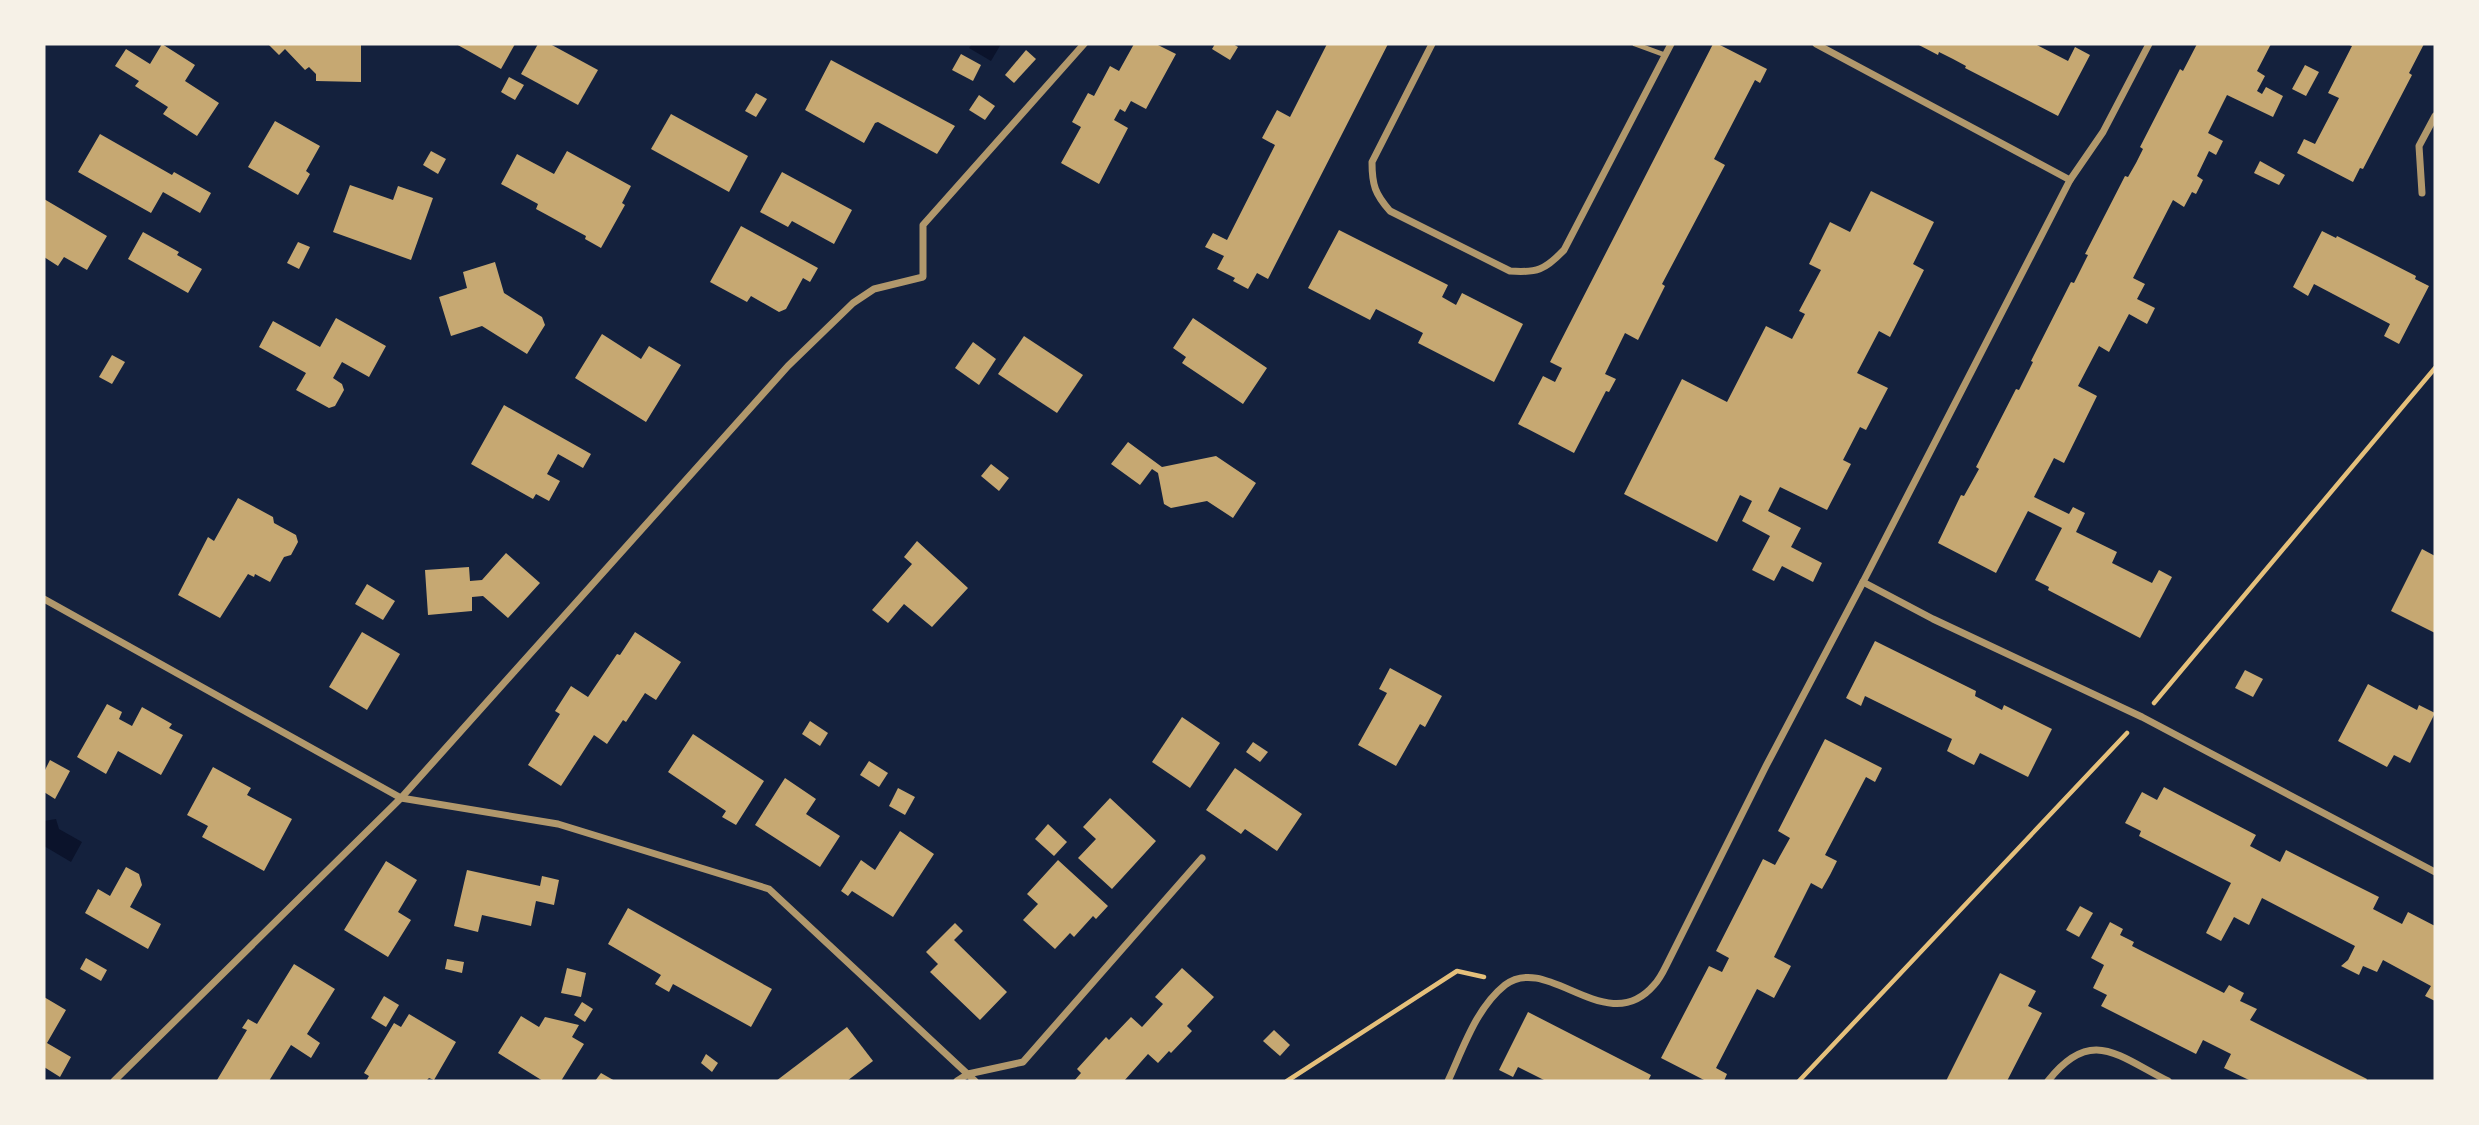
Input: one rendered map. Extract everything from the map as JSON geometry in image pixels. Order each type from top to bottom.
[{"type":"street","points":[[114,1081],[401,798],[788,366],[853,303],[874,289],[923,277],[923,225],[1084,44]]},
{"type":"street","points":[[1432,44],[1372,162],[1372,181],[1379,199],[1390,211],[1510,271],[1532,272],[1550,264],[1564,250],[1671,44]]},
{"type":"street","points":[[1816,44],[2070,180]]},
{"type":"street","points":[[1448,1081],[1479,1016],[1491,998],[1507,983],[1527,978],[1553,981],[1599,1003],[1619,1004],[1640,997],[1654,985],[2070,180],[2103,132],[2149,44]]},
{"type":"street","points":[[2422,193],[2419,146],[2435,116]]},
{"type":"street","points":[[1863,582],[1933,619],[2142,717],[2435,872]]},
{"type":"street","points":[[44,599],[401,798],[558,824],[769,889],[975,1081]]},
{"type":"street","points":[[957,1081],[968,1074],[1023,1062],[1202,858]]},
{"type":"street","points":[[2048,1081],[2060,1066],[2082,1051],[2105,1049],[2168,1081]]},
{"type":"lane","points":[[1635,44],[1665,55]]},
{"type":"path","points":[[1287,1081],[1457,971],[1507,983]]},
{"type":"water","points":[[972,44],[1001,44],[991,61],[969,48]]},
{"type":"water","points":[[56,819],[59,829],[82,842],[71,862],[44,846],[44,821]]},
{"type":"building","points":[[162,44],[195,65],[185,81],[219,103],[197,136],[163,114],[168,107],[135,86],[139,81],[115,66],[126,49],[150,64]]},
{"type":"building","points":[[268,44],[361,44],[361,82],[316,81],[316,74],[309,67],[305,70],[285,49],[279,55]]},
{"type":"building","points":[[456,44],[515,44],[501,69]]},
{"type":"building","points":[[538,44],[550,44],[598,70],[578,105],[521,74]]},
{"type":"building","points":[[1134,44],[1156,44],[1176,54],[1146,109],[1131,101],[1125,112],[1120,109],[1114,120],[1128,128],[1099,184],[1061,163],[1081,127],[1072,122],[1088,93],[1094,96],[1110,66],[1119,71]]},
{"type":"building","points":[[1215,44],[1233,44],[1238,47],[1230,60],[1212,49]]},
{"type":"building","points":[[1327,44],[1388,44],[1268,279],[1257,273],[1248,289],[1233,281],[1235,278],[1217,269],[1224,256],[1205,247],[1213,233],[1227,240],[1275,145],[1262,138],[1277,110],[1290,117]]},
{"type":"building","points":[[1713,44],[1718,44],[1767,69],[1760,83],[1755,80],[1714,159],[1725,165],[1662,284],[1665,286],[1638,340],[1625,333],[1605,374],[1616,379],[1609,392],[1606,391],[1574,453],[1518,424],[1543,376],[1555,382],[1562,368],[1550,362]]},
{"type":"building","points":[[1917,44],[2035,44],[2068,61],[2075,47],[2090,55],[2058,116],[1965,68],[1966,66],[1953,59]]},
{"type":"building","points":[[2197,44],[2271,44],[2257,71],[2265,76],[2257,91],[2262,94],[2266,87],[2283,96],[2273,117],[2227,95],[2208,133],[2223,141],[2216,155],[2209,151],[2197,176],[2203,180],[2196,194],[2192,192],[2184,207],[2173,200],[2133,278],[2145,284],[2137,299],[2155,308],[2147,324],[2129,314],[2109,352],[2099,346],[2078,386],[2097,396],[2064,463],[2054,458],[2034,497],[2069,514],[2073,507],[2085,513],[2076,532],[2117,552],[2112,563],[2152,583],[2159,570],[2172,577],[2140,638],[2048,590],[2049,587],[2035,580],[2062,528],[2028,511],[1996,573],[1938,543],[1961,495],[1964,496],[1979,469],[1976,467],[2016,389],[2019,390],[2071,282],[2074,283],[2088,255],[2085,254],[2125,176],[2128,177],[2136,163],[2143,149],[2140,147],[2180,69],[2183,71]]},
{"type":"building","points":[[2347,44],[2424,44],[2409,73],[2412,75],[2363,169],[2360,168],[2353,182],[2297,153],[2304,139],[2315,144],[2339,98],[2328,93],[2352,46]]},
{"type":"building","points":[[1026,50],[1036,59],[1014,83],[1005,75]]},
{"type":"building","points":[[961,54],[981,65],[973,81],[952,70]]},
{"type":"building","points":[[831,60],[955,126],[937,154],[878,122],[864,143],[805,110]]},
{"type":"building","points":[[2305,65],[2319,72],[2306,96],[2292,89]]},
{"type":"building","points":[[509,77],[524,85],[515,100],[501,92]]},
{"type":"building","points":[[756,93],[767,99],[756,117],[745,111]]},
{"type":"building","points":[[979,95],[995,106],[985,120],[969,110]]},
{"type":"building","points":[[671,114],[748,156],[729,192],[651,149]]},
{"type":"building","points":[[275,121],[320,146],[306,171],[310,174],[298,195],[248,167]]},
{"type":"building","points":[[100,134],[172,175],[174,172],[211,193],[200,213],[163,192],[151,213],[78,172]]},
{"type":"building","points":[[431,151],[446,159],[438,174],[423,165]]},
{"type":"building","points":[[567,151],[631,186],[622,203],[625,205],[601,248],[585,239],[586,236],[536,209],[538,204],[501,184],[517,154],[554,174]]},
{"type":"building","points":[[2260,161],[2285,175],[2279,185],[2254,173]]},
{"type":"building","points":[[782,172],[852,210],[834,244],[792,221],[788,227],[760,212]]},
{"type":"building","points":[[350,185],[393,200],[398,186],[433,198],[411,260],[333,232]]},
{"type":"building","points":[[1871,191],[1934,222],[1913,264],[1924,270],[1890,337],[1879,331],[1857,373],[1888,388],[1866,430],[1860,427],[1843,460],[1851,464],[1827,510],[1780,487],[1768,511],[1801,528],[1791,547],[1822,563],[1813,582],[1782,566],[1774,581],[1752,570],[1770,536],[1742,521],[1752,501],[1740,495],[1717,542],[1624,494],[1682,379],[1727,402],[1766,326],[1792,339],[1805,314],[1799,311],[1821,270],[1809,264],[1830,222],[1850,232]]},
{"type":"building","points":[[44,199],[107,236],[87,270],[64,257],[58,266],[44,257]]},
{"type":"building","points":[[741,226],[818,268],[810,282],[803,278],[786,309],[779,312],[751,296],[747,302],[710,282]]},
{"type":"building","points":[[1339,230],[1448,285],[1442,297],[1456,305],[1462,293],[1523,324],[1494,382],[1418,343],[1423,333],[1376,309],[1370,320],[1308,288]]},
{"type":"building","points":[[2322,231],[2416,276],[2415,279],[2429,286],[2399,344],[2384,336],[2390,324],[2314,284],[2308,296],[2293,287]]},
{"type":"building","points":[[143,232],[179,252],[177,255],[202,269],[188,293],[128,259]]},
{"type":"building","points":[[298,242],[310,247],[299,269],[287,263]]},
{"type":"building","points":[[495,262],[504,293],[542,317],[545,325],[527,354],[482,326],[451,336],[439,297],[467,288],[463,272]]},
{"type":"building","points":[[336,318],[386,346],[369,377],[342,362],[333,378],[342,384],[344,390],[335,406],[329,408],[296,390],[306,373],[259,347],[273,321],[320,347]]},
{"type":"building","points":[[1193,318],[1267,368],[1243,404],[1182,363],[1186,357],[1173,348]]},
{"type":"building","points":[[602,334],[641,359],[649,346],[681,365],[646,422],[575,378]]},
{"type":"building","points":[[1024,336],[1083,375],[1057,413],[998,374]]},
{"type":"building","points":[[973,342],[996,359],[979,385],[955,368]]},
{"type":"building","points":[[112,355],[125,362],[112,384],[99,377]]},
{"type":"building","points":[[504,405],[591,454],[583,468],[558,454],[547,474],[560,481],[549,501],[536,494],[533,499],[471,464]]},
{"type":"building","points":[[1128,442],[1162,467],[1216,456],[1256,483],[1233,518],[1207,501],[1171,508],[1164,504],[1158,473],[1152,469],[1140,485],[1111,464]]},
{"type":"building","points":[[991,464],[1009,478],[999,491],[981,476]]},
{"type":"building","points":[[238,498],[273,517],[274,523],[296,535],[298,542],[291,555],[284,557],[270,582],[255,574],[254,577],[248,574],[220,618],[178,595],[208,537],[214,541]]},
{"type":"building","points":[[917,541],[968,588],[932,627],[904,604],[888,623],[872,610],[912,564],[904,557]]},
{"type":"building","points":[[2422,549],[2435,556],[2435,633],[2391,611]]},
{"type":"building","points":[[506,553],[540,583],[508,618],[483,596],[472,597],[472,611],[428,615],[425,570],[469,567],[470,581],[482,580]]},
{"type":"building","points":[[367,584],[395,601],[383,620],[355,604]]},
{"type":"building","points":[[362,632],[400,654],[367,710],[329,687]]},
{"type":"building","points":[[635,632],[681,662],[656,700],[645,693],[607,744],[594,735],[561,786],[528,765],[560,714],[555,711],[571,686],[588,697]]},
{"type":"building","points":[[1875,641],[1976,691],[1975,696],[2002,710],[2004,705],[2052,729],[2028,777],[1980,753],[1974,765],[1947,751],[1952,739],[1865,696],[1861,706],[1846,698]]},
{"type":"building","points":[[1390,668],[1442,696],[1425,727],[1420,724],[1396,766],[1358,745],[1387,693],[1379,689]]},
{"type":"building","points":[[2245,670],[2263,679],[2253,697],[2235,688]]},
{"type":"building","points":[[2368,684],[2417,710],[2419,705],[2435,713],[2410,763],[2394,755],[2387,767],[2338,741]]},
{"type":"building","points":[[107,704],[122,712],[119,719],[132,726],[142,707],[172,724],[169,728],[183,735],[161,775],[118,751],[106,774],[77,757]]},
{"type":"building","points":[[1182,717],[1220,743],[1190,788],[1152,762]]},
{"type":"building","points":[[810,721],[828,733],[820,746],[802,734]]},
{"type":"building","points":[[693,734],[764,781],[736,825],[722,817],[726,811],[668,772]]},
{"type":"building","points":[[1825,739],[1882,768],[1875,782],[1866,777],[1825,855],[1837,861],[1830,875],[1822,889],[1811,883],[1774,957],[1791,966],[1774,998],[1757,989],[1716,1068],[1727,1074],[1724,1081],[1706,1081],[1661,1058],[1709,966],[1722,972],[1729,958],[1716,951],[1763,859],[1775,865],[1790,838],[1778,831]]},
{"type":"building","points":[[1253,742],[1268,752],[1260,762],[1246,752]]},
{"type":"building","points":[[50,760],[70,771],[55,799],[44,792],[44,772]]},
{"type":"building","points":[[869,761],[888,773],[879,787],[860,775]]},
{"type":"building","points":[[213,767],[251,788],[247,795],[292,819],[264,871],[202,837],[208,826],[187,815]]},
{"type":"building","points":[[1235,768],[1302,814],[1277,851],[1245,829],[1241,834],[1206,810]]},
{"type":"building","points":[[785,778],[816,799],[806,814],[840,836],[820,867],[755,825]]},
{"type":"building","points":[[2164,787],[2256,835],[2250,846],[2280,862],[2286,850],[2379,897],[2373,909],[2402,924],[2408,912],[2435,926],[2435,1001],[2425,996],[2431,986],[2383,960],[2377,972],[2363,966],[2359,975],[2341,966],[2348,960],[2355,946],[2262,898],[2249,925],[2234,917],[2221,941],[2206,933],[2231,883],[2139,836],[2141,831],[2125,823],[2142,792],[2157,800]]},
{"type":"building","points":[[898,788],[915,797],[905,815],[889,806]]},
{"type":"building","points":[[1110,798],[1156,841],[1112,889],[1078,858],[1096,839],[1083,827]]},
{"type":"building","points":[[1048,824],[1067,842],[1054,856],[1035,839]]},
{"type":"building","points":[[900,831],[934,854],[893,917],[852,891],[848,896],[841,891],[861,860],[875,870]]},
{"type":"building","points":[[1058,860],[1108,906],[1096,919],[1093,916],[1074,937],[1070,933],[1055,949],[1023,920],[1038,904],[1027,894]]},
{"type":"building","points":[[386,861],[417,880],[398,912],[411,920],[388,957],[344,930]]},
{"type":"building","points":[[126,867],[139,874],[142,885],[130,907],[161,924],[148,949],[85,913],[98,889],[110,896]]},
{"type":"building","points":[[467,870],[540,886],[542,876],[559,880],[554,905],[536,901],[531,926],[482,915],[478,932],[454,926]]},
{"type":"building","points":[[2080,906],[2093,913],[2079,937],[2066,930]]},
{"type":"building","points":[[628,908],[772,989],[751,1027],[673,984],[669,992],[655,984],[661,975],[608,944]]},
{"type":"building","points":[[2110,922],[2123,929],[2120,935],[2134,942],[2132,946],[2224,993],[2229,985],[2244,993],[2240,1001],[2257,1009],[2250,1020],[2367,1079],[2366,1081],[2251,1081],[2224,1068],[2231,1054],[2203,1040],[2196,1054],[2101,1006],[2107,995],[2093,988],[2104,965],[2091,958]]},
{"type":"building","points":[[955,923],[963,931],[954,940],[1007,992],[980,1020],[930,972],[938,964],[926,952]]},
{"type":"building","points":[[86,958],[107,970],[101,981],[80,969]]},
{"type":"building","points":[[447,959],[464,962],[462,973],[445,969]]},
{"type":"building","points":[[294,964],[335,989],[307,1034],[320,1043],[311,1058],[291,1045],[269,1081],[217,1080],[247,1030],[242,1028],[248,1019],[257,1024]]},
{"type":"building","points":[[567,968],[586,973],[581,997],[561,993]]},
{"type":"building","points":[[1182,968],[1214,997],[1187,1026],[1192,1031],[1171,1053],[1169,1051],[1158,1063],[1148,1054],[1124,1081],[1074,1081],[1081,1073],[1077,1069],[1106,1037],[1109,1040],[1131,1017],[1142,1027],[1163,1004],[1155,997]]},
{"type":"building","points":[[2000,973],[2036,991],[2028,1006],[2042,1013],[2007,1081],[1946,1081]]},
{"type":"building","points":[[384,996],[399,1005],[386,1027],[371,1018]]},
{"type":"building","points":[[44,997],[66,1010],[47,1043],[71,1057],[60,1077],[44,1067]]},
{"type":"building","points":[[582,1002],[593,1009],[585,1022],[574,1015]]},
{"type":"building","points":[[1528,1012],[1651,1075],[1648,1081],[1546,1081],[1518,1067],[1513,1077],[1499,1070]]},
{"type":"building","points":[[409,1014],[456,1042],[434,1080],[366,1081],[369,1076],[364,1073],[394,1023],[401,1027]]},
{"type":"building","points":[[521,1016],[539,1027],[545,1017],[579,1025],[572,1037],[584,1044],[561,1081],[543,1081],[498,1053]]},
{"type":"building","points":[[847,1027],[873,1061],[847,1081],[776,1081]]},
{"type":"building","points":[[1274,1030],[1290,1045],[1280,1056],[1263,1041]]},
{"type":"building","points":[[706,1054],[718,1063],[712,1072],[701,1063]]},
{"type":"building","points":[[601,1073],[615,1081],[595,1081]]}]
